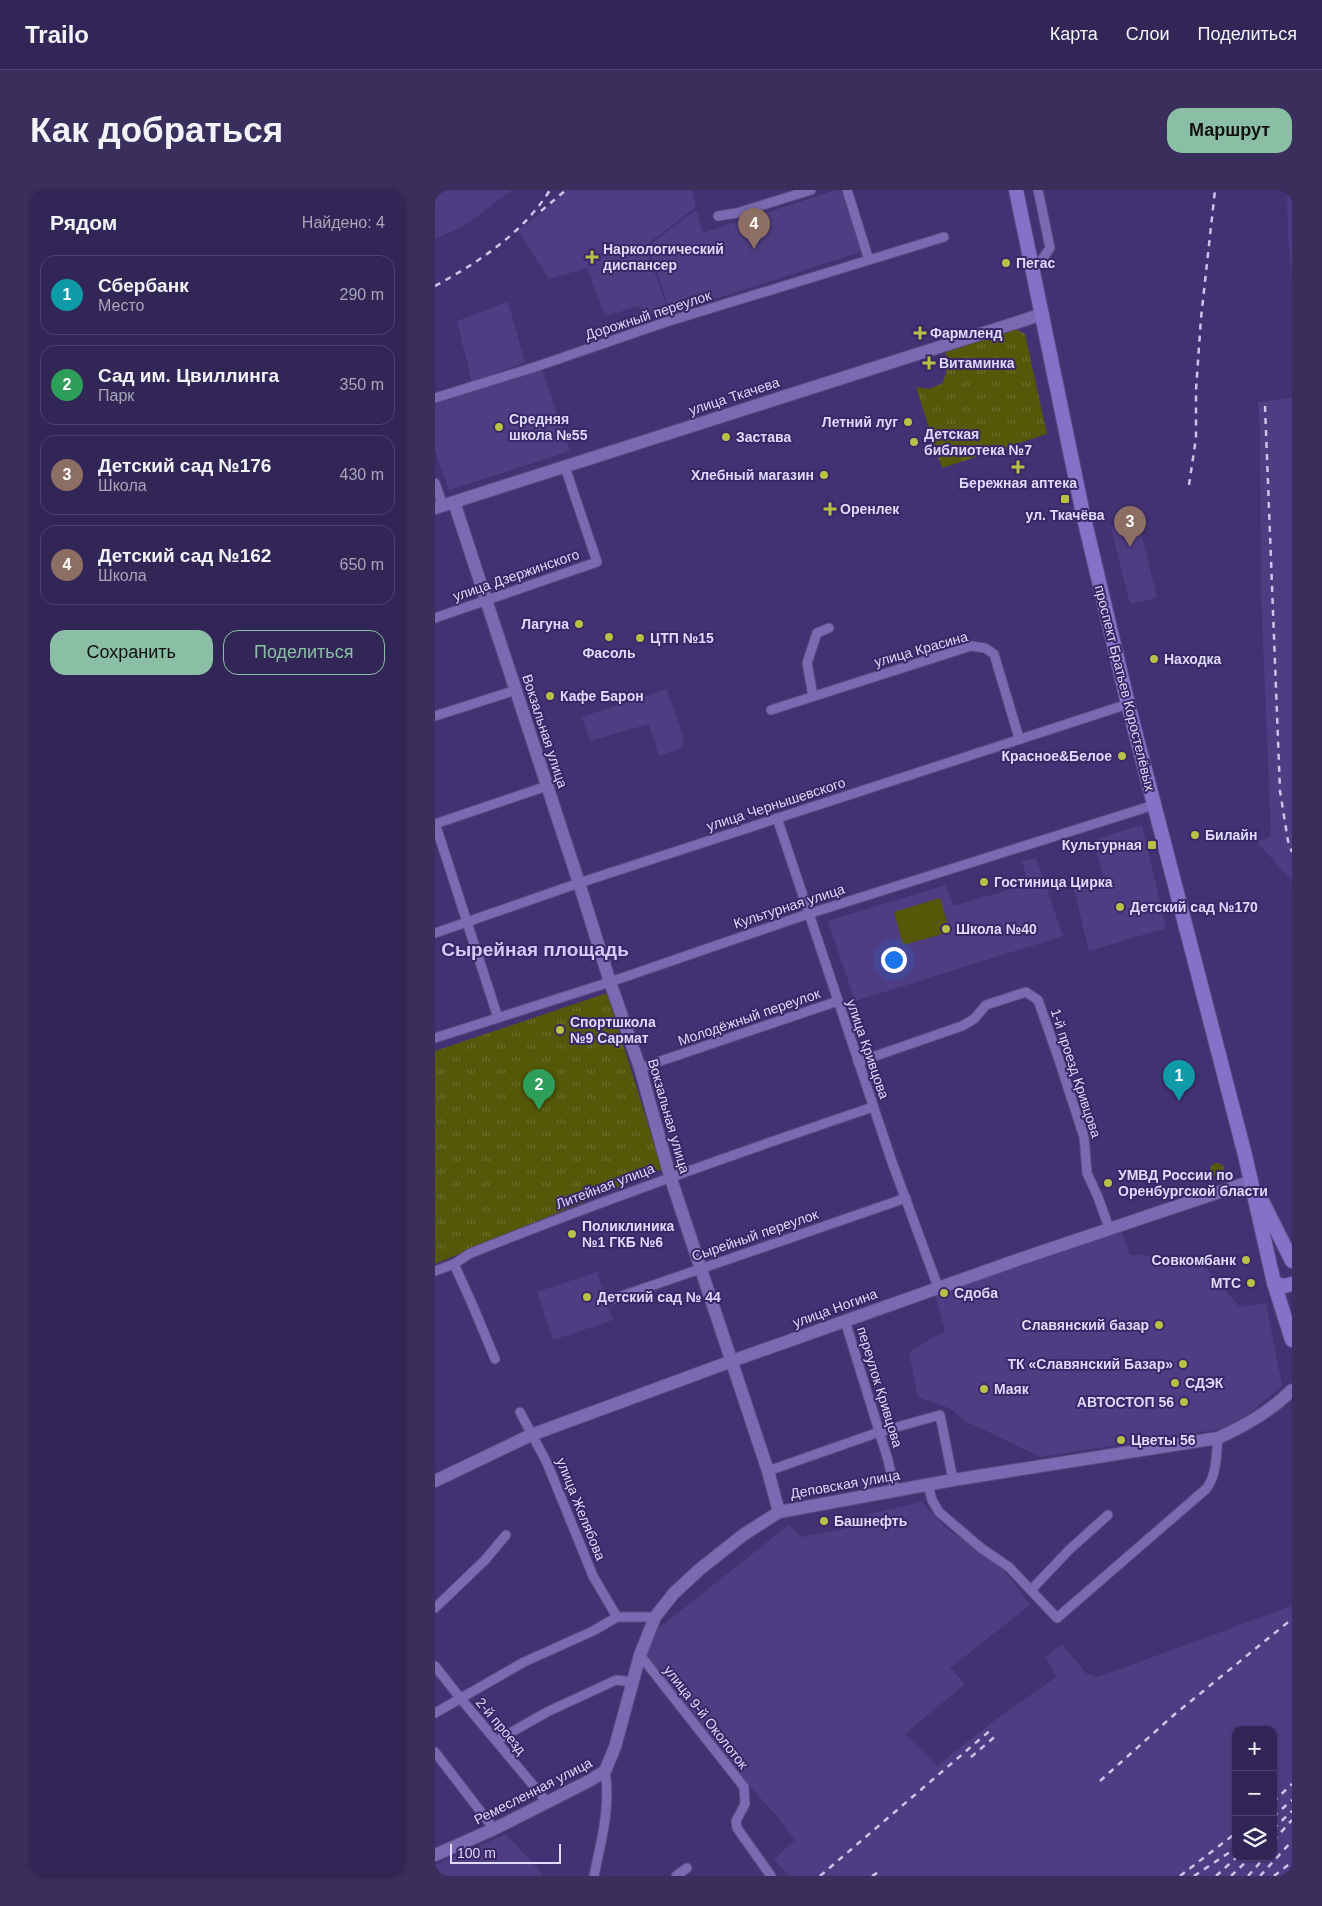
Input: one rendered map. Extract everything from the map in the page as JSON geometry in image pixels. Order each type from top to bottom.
[{"type":"main road","name":"проспект Братьев Коростелёвых","points":[[1016,190],[1083,514],[1127,704],[1251,1181],[1274,1282],[1290,1321],[1292,1340]]},
{"type":"main road","name":"проспект Братьев Коростелёвых","points":[[1251,1181],[1292,1261]]},
{"type":"main road","points":[[1274,1282],[1284,1286],[1292,1284]]},
{"type":"street","points":[[718,216],[754,209],[811,190]]},
{"type":"street","points":[[847,190],[869,260]]},
{"type":"street","points":[[1034,270],[1050,248],[1038,190]]},
{"type":"street","name":"Дорожный переулок","points":[[435,398],[535,367],[666,322],[944,236]]},
{"type":"street","name":"улица Ткачева","points":[[444,505],[1043,314]]},
{"type":"street","name":"улица Дзержинского","points":[[435,618],[597,562],[565,467]]},
{"type":"street","points":[[435,483],[444,505]]},
{"type":"street","name":"Вокзальная улица","points":[[444,505],[487,600],[610,982],[640,1068],[670,1176],[768,1471],[779,1512]]},
{"type":"street","points":[[813,696],[807,663],[817,633],[829,628]]},
{"type":"street","name":"улица Красина","points":[[771,710],[971,646],[985,648],[994,654],[1019,738]]},
{"type":"street","points":[[435,716],[516,690]]},
{"type":"street","name":"улица Чернышевского","points":[[435,933],[579,883],[1127,704]]},
{"type":"street","points":[[498,1018],[481,971],[467,921],[435,824],[547,786]]},
{"type":"street","name":"Культурная улица","points":[[435,1038],[610,982],[808,914],[1154,805]]},
{"type":"street","name":"улица Кривцова","points":[[777,818],[858,1062],[937,1288]]},
{"type":"street","name":"1-й проезд Кривцова","points":[[858,1062],[961,1026],[974,1019],[986,1005],[1026,992],[1037,1000],[1059,1060],[1084,1137],[1087,1173],[1109,1228]]},
{"type":"street","name":"Молодёжный переулок","points":[[640,1068],[838,1001]]},
{"type":"street","name":"Литейная улица","points":[[435,1271],[454,1264],[469,1254],[670,1176],[873,1106]]},
{"type":"street","name":"улица Ногина","points":[[435,1481],[531,1435],[732,1361],[1109,1228],[1251,1181]]},
{"type":"street","name":"Сырейный переулок","points":[[613,1299],[906,1198]]},
{"type":"street","points":[[454,1264],[495,1359]]},
{"type":"street","name":"переулок Кривцова","points":[[845,1320],[888,1460],[895,1491]]},
{"type":"street","name":"Деповская улица","points":[[655,1617],[674,1593],[700,1569],[743,1535],[779,1512],[953,1480],[1218,1438],[1237,1430],[1286,1401],[1292,1390]]},
{"type":"street","name":"улица Желябова","points":[[520,1412],[547,1462],[593,1576],[617,1617]]},
{"type":"street","points":[[768,1471],[879,1432],[940,1415],[953,1480]]},
{"type":"street","points":[[928,1485],[932,1500],[939,1512],[981,1548],[1009,1567],[1057,1618],[1205,1489],[1211,1481],[1215,1467],[1218,1438]]},
{"type":"street","points":[[1031,1590],[1069,1549],[1108,1514]]},
{"type":"street","points":[[435,1608],[485,1560],[506,1535]]},
{"type":"street","points":[[435,1713],[524,1662],[593,1631],[617,1617],[655,1617]]},
{"type":"street","name":"Ремесленная улица","points":[[435,1855],[548,1803],[589,1782],[605,1771],[615,1747],[640,1655],[655,1617]]},
{"type":"street","name":"улица 9-й Околоток","points":[[640,1655],[744,1787],[745,1804],[736,1820],[737,1828],[771,1876]]},
{"type":"street","name":"2-й проезд","points":[[435,1666],[548,1803]]},
{"type":"street","points":[[496,1741],[547,1712],[616,1680],[633,1682]]},
{"type":"street","points":[[435,1752],[494,1829]]},
{"type":"street","points":[[595,1876],[607,1808],[608,1790],[605,1771]]},
{"type":"street","points":[[676,1876],[687,1868]]},
{"type":"shaded area","points":[[435,190],[512,190],[467,224],[435,239]]},
{"type":"shaded area","name":"Наркологический диспансер","points":[[564,190],[692,190],[696,207],[645,246],[668,309],[641,317],[639,306],[605,316],[587,268],[549,279],[518,231],[545,210],[566,191]]},
{"type":"shaded area","points":[[841,190],[861,252],[671,313],[648,246],[696,210],[703,233]]},
{"type":"shaded area","points":[[1287,190],[1292,190],[1292,278],[1288,233]]},
{"type":"shaded area","points":[[508,302],[525,362],[472,382],[457,321]]},
{"type":"shaded area","name":"Средняя школа №55","points":[[542,369],[570,451],[449,490],[435,451],[435,404]]},
{"type":"shaded area","points":[[1292,398],[1292,881],[1257,842],[1271,836],[1261,591],[1260,431],[1258,402]]},
{"type":"shaded area","points":[[1138,520],[1157,598],[1130,604],[1111,527]]},
{"type":"shaded area","points":[[667,689],[684,739],[680,749],[659,756],[649,724],[590,741],[582,717]]},
{"type":"shaded area","name":"Детский сад №170","points":[[1142,825],[1166,928],[1089,951],[1073,886],[1104,877],[1093,840]]},
{"type":"shaded area","name":"Школа №40","points":[[1036,858],[1063,936],[855,1001],[828,921],[946,885],[953,906],[1028,884],[1022,861]]},
{"type":"shaded area","points":[[1121,1231],[1130,1255],[1196,1257],[1240,1307],[1266,1303],[1282,1386],[1233,1427],[1041,1457],[965,1421],[951,1409],[918,1397],[909,1352],[945,1331],[934,1292]]},
{"type":"shaded area","points":[[597,1272],[613,1320],[553,1340],[537,1292]]},
{"type":"shaded area","points":[[922,1502],[947,1529],[1000,1565],[1030,1605],[950,1668],[965,1684],[905,1734],[937,1766],[995,1720],[1056,1677],[1046,1657],[1062,1644],[1087,1674],[1098,1677],[1292,1606],[1292,1876],[789,1876],[774,1859],[795,1840],[774,1813],[711,1743],[647,1659],[651,1634],[789,1525],[802,1537],[854,1527],[865,1515]]},
{"type":"shaded area","points":[[506,1834],[540,1871],[542,1876],[435,1876],[435,1865]]},
{"type":"green space","points":[[1013,328],[1025,334],[1047,434],[942,468],[916,387],[929,389],[943,383],[948,366],[945,349]]},
{"type":"green space","points":[[940,898],[950,932],[903,945],[894,912]]},
{"type":"green space","points":[[607,993],[662,1169],[435,1264],[435,1051]]},
{"type":"green space","points":[[1214,1163],[1220,1163],[1224,1170],[1220,1177],[1214,1177],[1210,1173],[1210,1167]]},
{"type":"railway","points":[[435,286],[468,267],[499,245],[527,220],[550,190]]},
{"type":"railway","points":[[541,211],[566,190]]},
{"type":"railway","points":[[1189,485],[1196,438],[1196,390],[1201,318],[1215,190]]},
{"type":"railway","points":[[1265,406],[1280,791],[1288,841],[1292,852]]},
{"type":"railway","points":[[1100,1781],[1175,1714],[1292,1619]]},
{"type":"railway","points":[[820,1876],[993,1728]]},
{"type":"railway","points":[[971,1757],[998,1734]]},
{"type":"railway","points":[[1277,1798],[1292,1784]]},
{"type":"railway","points":[[1274,1816],[1292,1800]]},
{"type":"railway","points":[[1277,1825],[1292,1811]]},
{"type":"railway","points":[[1277,1837],[1292,1820]]},
{"type":"railway","points":[[1180,1876],[1232,1836]]},
{"type":"railway","points":[[1260,1876],[1292,1841]]},
{"type":"railway","points":[[1194,1876],[1232,1851]]},
{"type":"railway","points":[[1216,1876],[1233,1861]]},
{"type":"railway","points":[[1231,1876],[1247,1861]]},
{"type":"railway","points":[[1248,1876],[1261,1861]]},
{"type":"railway","points":[[1274,1876],[1292,1862]]},
{"type":"railway","points":[[872,1876],[882,1870]]},
{"type":"place","name":"Детский сад №162","points":[[754,249]]},
{"type":"place","name":"Наркологический диспансер","points":[[592,257]]},
{"type":"place","name":"Пегас","points":[[1006,263]]},
{"type":"place","name":"Фармленд","points":[[920,333]]},
{"type":"place","name":"Витаминка","points":[[929,363]]},
{"type":"place","name":"Летний луг","points":[[908,422]]},
{"type":"place","name":"Средняя школа №55","points":[[499,427]]},
{"type":"place","name":"Застава","points":[[726,437]]},
{"type":"place","name":"Детская библиотека №7","points":[[914,442]]},
{"type":"place","name":"Бережная аптека","points":[[1018,467]]},
{"type":"place","name":"Хлебный магазин","points":[[824,475]]},
{"type":"place","name":"ул. Ткачёва","points":[[1065,499]]},
{"type":"place","name":"Оренлек","points":[[830,509]]},
{"type":"place","name":"Детский сад №176","points":[[1130,547]]},
{"type":"place","name":"Лагуна","points":[[579,624]]},
{"type":"place","name":"Фасоль","points":[[609,637]]},
{"type":"place","name":"ЦТП №15","points":[[640,638]]},
{"type":"place","name":"Находка","points":[[1154,659]]},
{"type":"place","name":"Кафе Барон","points":[[550,696]]},
{"type":"place","name":"Красное&Белое","points":[[1122,756]]},
{"type":"place","name":"Билайн","points":[[1195,835]]},
{"type":"place","name":"Культурная","points":[[1152,845]]},
{"type":"place","name":"Гостиница Цирка","points":[[984,882]]},
{"type":"place","name":"Детский сад №170","points":[[1120,907]]},
{"type":"place","name":"Школа №40","points":[[946,929]]},
{"type":"place","name":"Спортшкола №9 Сармат","points":[[560,1030]]},
{"type":"place","name":"Сбербанк","points":[[1179,1101]]},
{"type":"place","name":"Сад им. Цвиллинга","points":[[539,1110]]},
{"type":"place","name":"УМВД России по Оренбургской бласти","points":[[1108,1183]]},
{"type":"place","name":"Поликлиника №1 ГКБ №6","points":[[572,1234]]},
{"type":"place","name":"Совкомбанк","points":[[1246,1260]]},
{"type":"place","name":"МТС","points":[[1251,1283]]},
{"type":"place","name":"Сдоба","points":[[944,1293]]},
{"type":"place","name":"Детский сад № 44","points":[[587,1297]]},
{"type":"place","name":"Славянский базар","points":[[1159,1325]]},
{"type":"place","name":"ТК «Славянский Базар»","points":[[1183,1364]]},
{"type":"place","name":"СДЭК","points":[[1175,1383]]},
{"type":"place","name":"Маяк","points":[[984,1389]]},
{"type":"place","name":"АВТОСТОП 56","points":[[1184,1402]]},
{"type":"place","name":"Цветы 56","points":[[1121,1440]]},
{"type":"place","name":"Башнефть","points":[[824,1521]]},
{"type":"district","name":"Сырейная площадь","points":[[535,949]]}]
